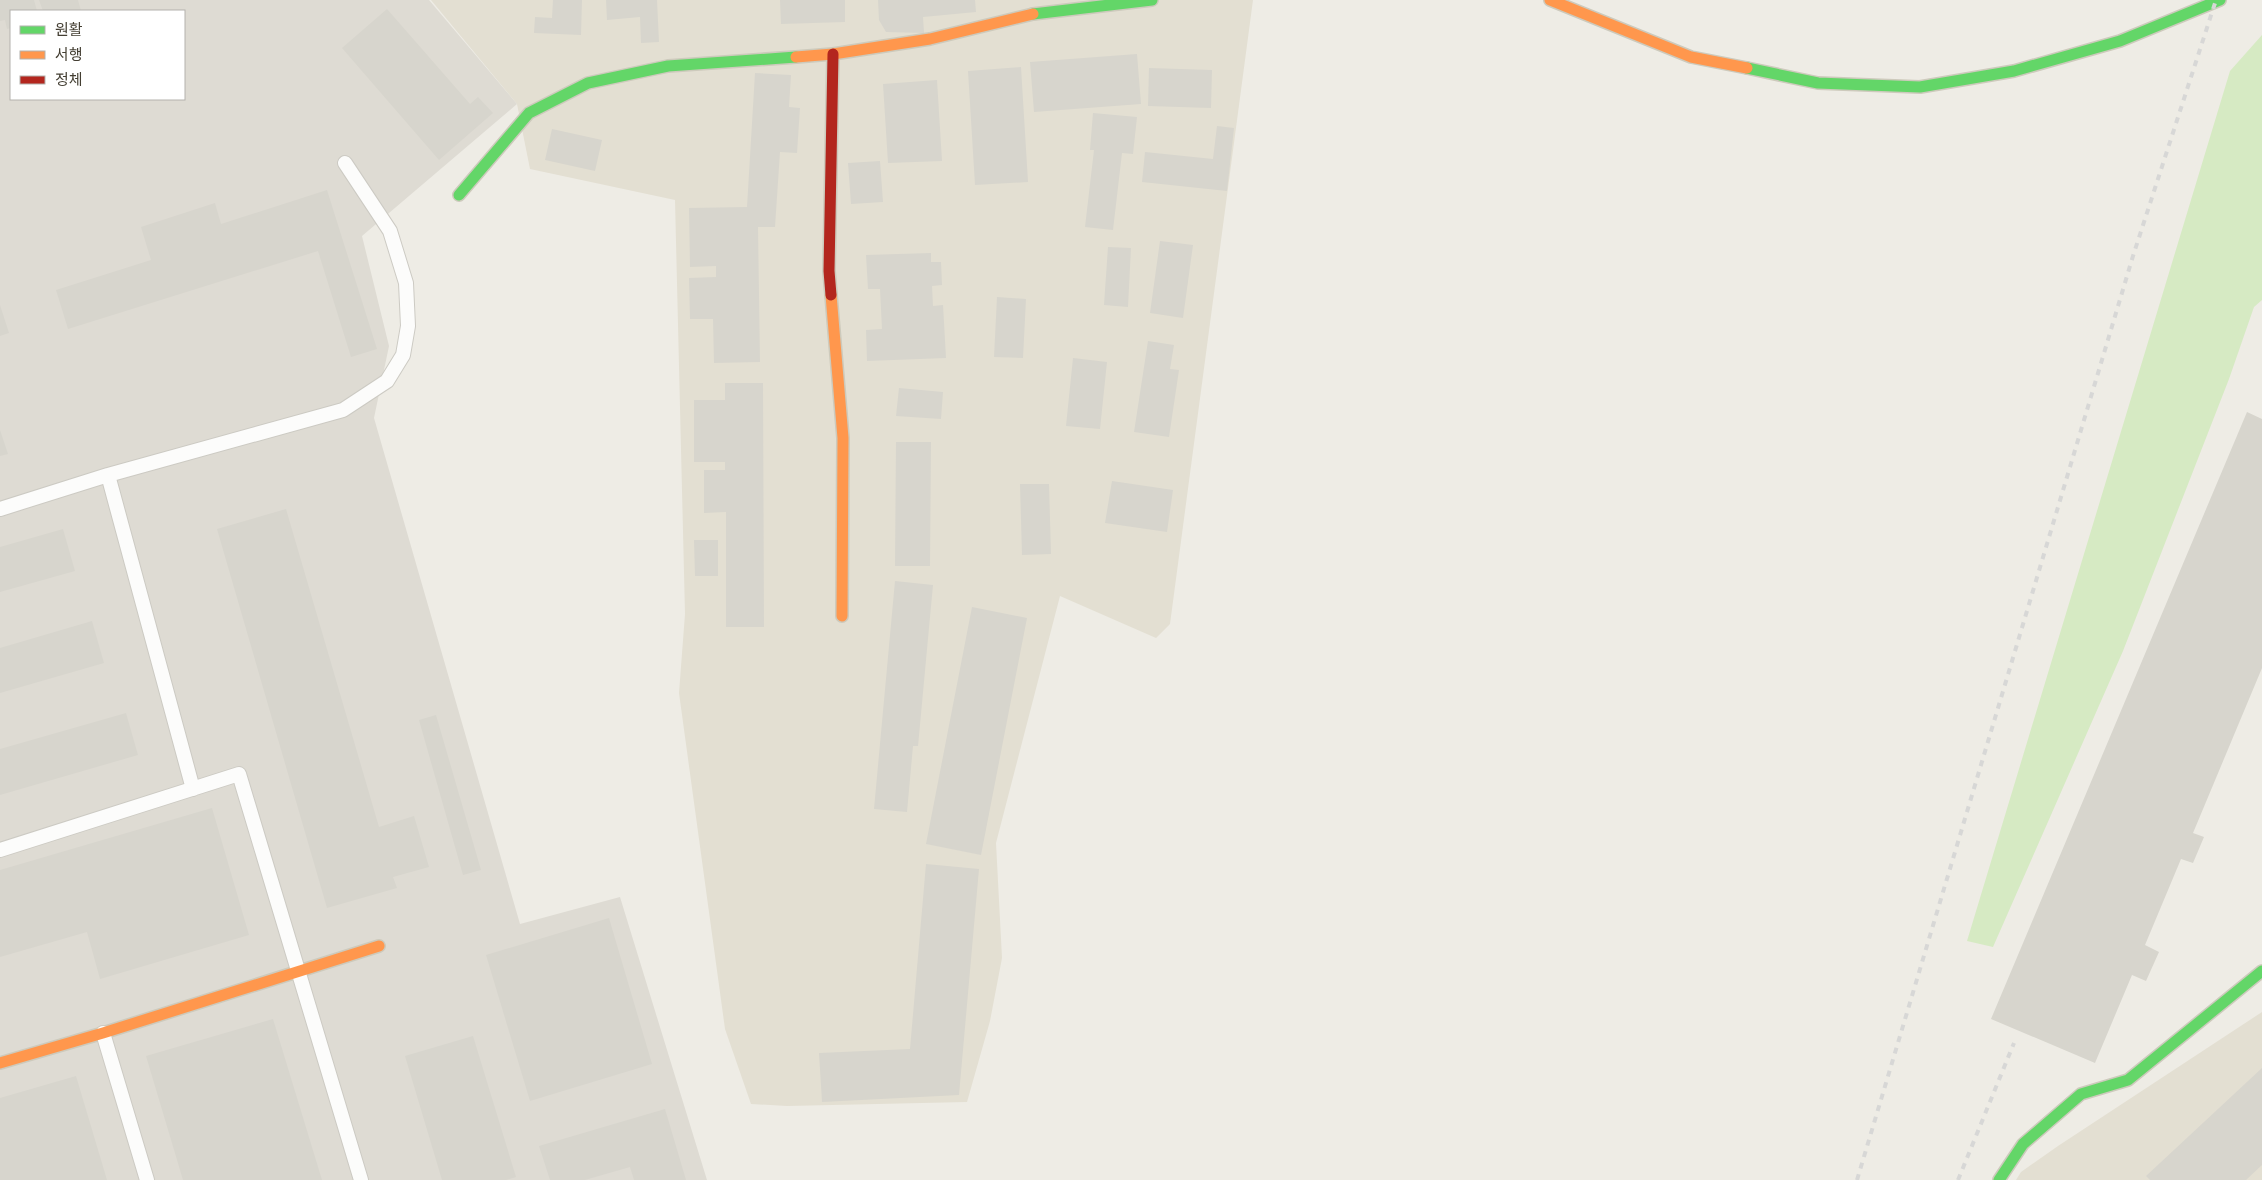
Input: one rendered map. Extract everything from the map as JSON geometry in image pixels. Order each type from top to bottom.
[{"type":"street","points":[[459,195],[529,113],[588,83],[668,66],[833,54],[930,39],[1030,14],[1152,0]]},
{"type":"street","points":[[1550,0],[1691,57],[1818,83],[1920,87],[2014,71],[2120,41],[2220,0]]},
{"type":"street","points":[[833,54],[829,271],[843,438],[842,616]]},
{"type":"street","points":[[0,1063],[103,1034],[379,946]]},
{"type":"street","points":[[1999,1180],[2023,1144],[2081,1094],[2128,1080],[2262,971]]},
{"type":"lane","points":[[0,509],[108,475],[342,410],[387,381],[403,355],[408,326],[406,283],[390,231],[345,163]]},
{"type":"lane","points":[[108,475],[193,789]]},
{"type":"lane","points":[[0,850],[239,774],[361,1180]]},
{"type":"lane","points":[[103,1034],[147,1180]]},
{"type":"shaded area","points":[[0,0],[429,0],[517,104],[362,236],[389,346],[374,418],[520,924],[620,897],[707,1180],[0,1180]]},
{"type":"shaded area","points":[[431,0],[1253,0],[1170,624],[1156,638],[1060,596],[996,843],[1002,958],[990,1021],[967,1102],[787,1106],[751,1104],[725,1029],[679,693],[685,614],[675,200],[530,169],[517,104]]},
{"type":"shaded area","points":[[2262,1012],[2262,1180],[2016,1180],[2021,1172],[2058,1146]]},
{"type":"green space","points":[[2262,35],[2262,300],[2254,307],[2229,379],[2123,651],[1993,947],[1967,941],[2230,71]]},
{"type":"building","points":[[0,0],[34,0],[37,10],[10,10],[10,28],[7,29],[5,20],[0,21]]},
{"type":"building","points":[[39,0],[78,0],[81,10],[43,10]]},
{"type":"building","points":[[553,0],[582,0],[581,35],[534,33],[535,17],[552,18]]},
{"type":"building","points":[[606,0],[657,0],[659,42],[641,43],[640,17],[607,20]]},
{"type":"building","points":[[780,0],[845,0],[845,22],[781,24]]},
{"type":"building","points":[[878,0],[975,0],[976,12],[923,17],[924,33],[886,32],[879,20]]},
{"type":"building","points":[[387,9],[470,104],[478,97],[493,113],[439,160],[342,48]]},
{"type":"building","points":[[1137,54],[1141,104],[1034,112],[1030,62]]},
{"type":"building","points":[[1021,67],[1028,182],[975,185],[968,71]]},
{"type":"building","points":[[1149,68],[1212,70],[1211,108],[1148,106]]},
{"type":"building","points":[[755,73],[791,75],[789,107],[800,108],[797,153],[780,152],[775,227],[758,227],[760,362],[714,363],[713,319],[690,319],[689,278],[716,277],[716,266],[690,267],[689,208],[747,207]]},
{"type":"building","points":[[937,80],[942,161],[888,163],[883,84]]},
{"type":"building","points":[[1093,113],[1137,117],[1133,154],[1122,153],[1113,230],[1085,227],[1094,150],[1090,150]]},
{"type":"building","points":[[1217,126],[1234,128],[1227,191],[1142,182],[1145,152],[1213,159]]},
{"type":"building","points":[[552,129],[602,140],[595,171],[545,160]]},
{"type":"building","points":[[880,161],[883,202],[851,204],[848,163]]},
{"type":"building","points":[[327,190],[377,349],[351,357],[318,251],[68,329],[56,290],[151,260],[141,227],[215,203],[221,224]]},
{"type":"building","points":[[1160,241],[1193,245],[1183,318],[1150,313]]},
{"type":"building","points":[[1108,247],[1131,248],[1128,307],[1104,305]]},
{"type":"building","points":[[931,253],[931,262],[941,262],[942,285],[932,286],[933,306],[943,305],[946,358],[867,361],[866,330],[882,329],[880,289],[868,289],[866,255]]},
{"type":"building","points":[[997,297],[1026,299],[1023,358],[994,357]]},
{"type":"building","points":[[0,305],[9,333],[0,336]]},
{"type":"building","points":[[1148,341],[1174,345],[1170,369],[1179,370],[1169,437],[1134,432]]},
{"type":"building","points":[[1073,358],[1107,362],[1100,429],[1066,426]]},
{"type":"building","points":[[725,383],[763,383],[764,627],[726,627],[726,512],[704,513],[704,470],[725,470],[725,462],[694,462],[694,400],[725,400]]},
{"type":"building","points":[[899,388],[943,392],[941,419],[896,416]]},
{"type":"building","points":[[2247,412],[2262,419],[2262,668],[2193,833],[2204,837],[2193,863],[2181,859],[2145,945],[2159,952],[2146,981],[2132,975],[2095,1063],[1991,1019]]},
{"type":"building","points":[[0,430],[8,454],[0,456]]},
{"type":"building","points":[[896,442],[931,442],[930,566],[895,566]]},
{"type":"building","points":[[1112,481],[1173,490],[1167,532],[1105,523]]},
{"type":"building","points":[[1020,484],[1049,484],[1051,554],[1022,555]]},
{"type":"building","points":[[286,509],[379,827],[414,816],[429,867],[393,877],[397,888],[327,908],[217,529]]},
{"type":"building","points":[[63,529],[75,571],[0,592],[0,547]]},
{"type":"building","points":[[694,540],[718,540],[718,576],[695,576]]},
{"type":"building","points":[[895,581],[933,585],[918,746],[913,746],[907,812],[874,809]]},
{"type":"building","points":[[972,607],[1027,618],[981,855],[926,844]]},
{"type":"building","points":[[92,621],[104,663],[0,693],[0,648]]},
{"type":"building","points":[[126,713],[138,755],[0,795],[0,749]]},
{"type":"building","points":[[436,715],[481,870],[463,875],[419,720]]},
{"type":"building","points":[[212,808],[249,935],[100,979],[87,932],[0,957],[0,870]]},
{"type":"building","points":[[926,864],[979,869],[959,1095],[822,1102],[819,1053],[910,1049]]},
{"type":"building","points":[[609,918],[652,1064],[530,1101],[486,955]]},
{"type":"building","points":[[273,1019],[322,1180],[183,1180],[146,1056]]},
{"type":"building","points":[[473,1036],[516,1177],[506,1180],[442,1180],[405,1056]]},
{"type":"building","points":[[2262,1068],[2262,1165],[2246,1180],[2150,1180],[2146,1176]]},
{"type":"building","points":[[76,1076],[107,1180],[0,1180],[0,1098]]},
{"type":"building","points":[[665,1109],[686,1180],[634,1180],[630,1167],[585,1180],[550,1180],[539,1146]]},
{"type":"railway","points":[[1857,1180],[2133,256],[2216,0]]},
{"type":"railway","points":[[1958,1180],[2014,1043]]},
{"type":"traffic: fast","points":[[1033,14],[1152,0]]},
{"type":"traffic: fast","points":[[1747,68],[1818,83],[1920,87],[2014,71],[2120,41],[2220,0]]},
{"type":"traffic: fast","points":[[459,195],[529,113],[588,83],[668,66],[796,57]]},
{"type":"traffic: fast","points":[[1999,1180],[2023,1144],[2081,1094],[2128,1080],[2262,971]]},
{"type":"traffic: slow","points":[[1550,0],[1691,57],[1747,68]]},
{"type":"traffic: slow","points":[[796,57],[833,54],[930,39],[1033,14]]},
{"type":"traffic: slow","points":[[831,295],[843,438],[842,616]]},
{"type":"traffic: slow","points":[[0,1063],[103,1033],[379,946]]},
{"type":"traffic: jam","points":[[831,295],[829,271],[833,54]]}]
